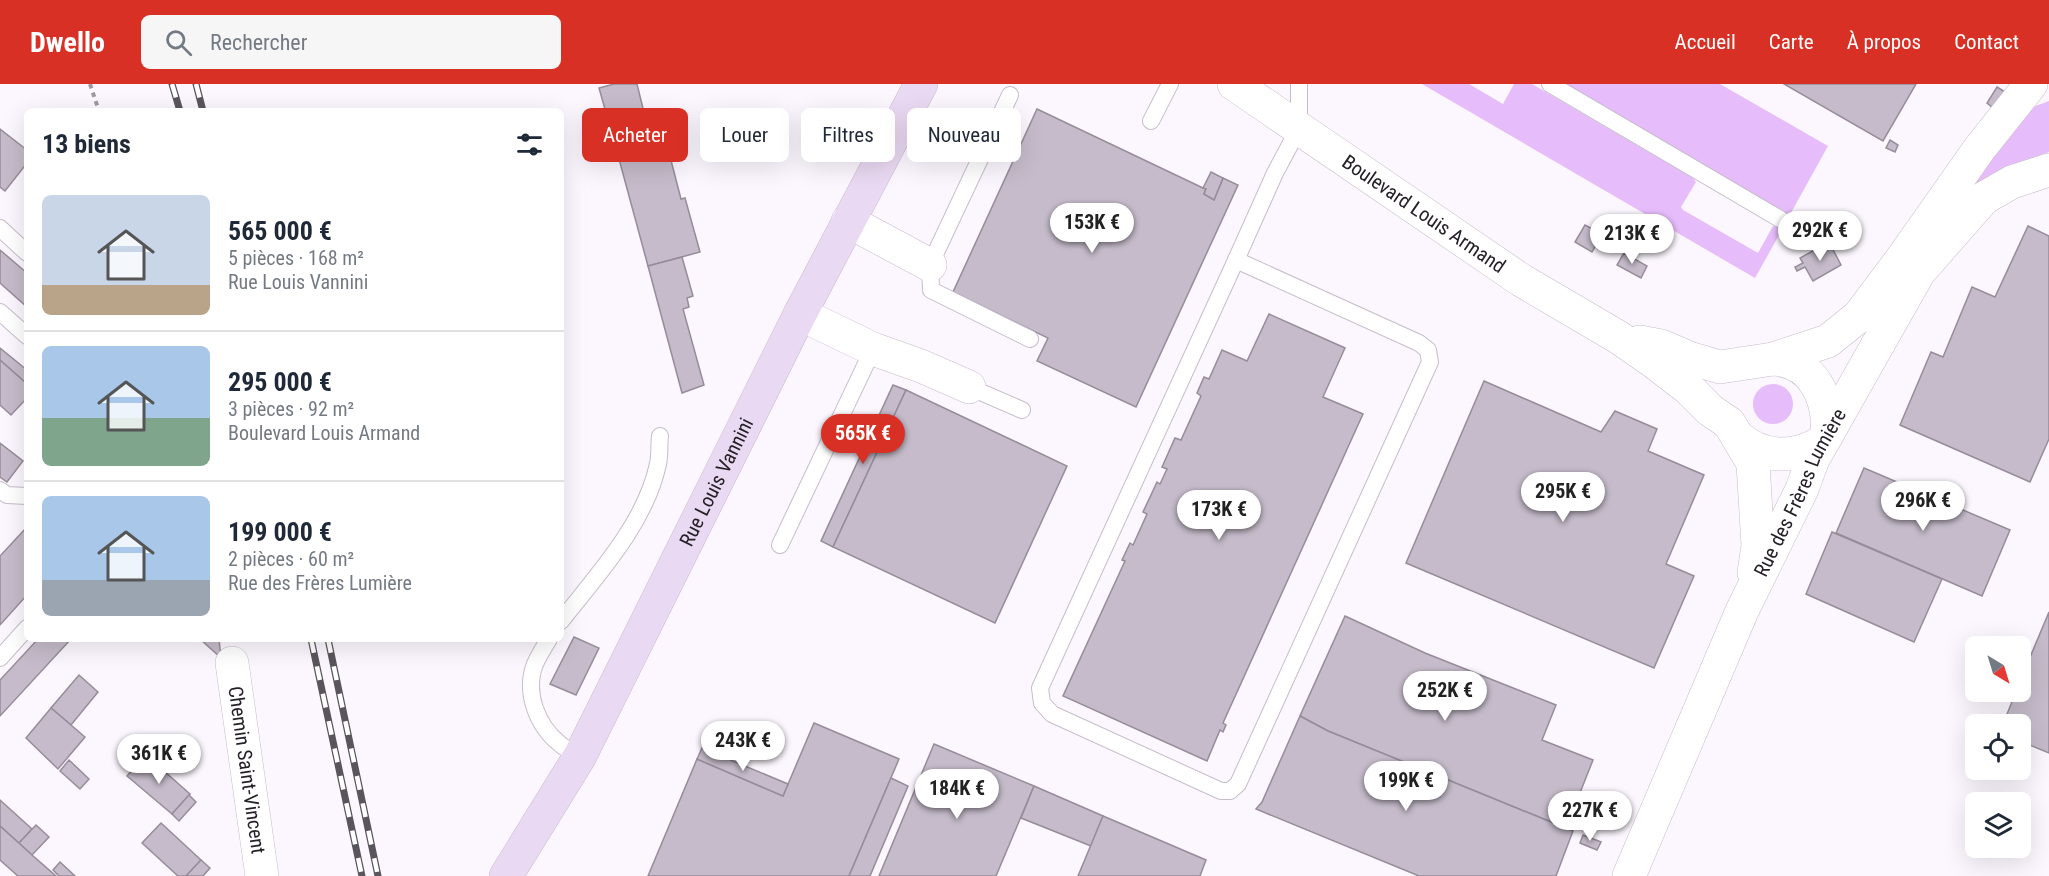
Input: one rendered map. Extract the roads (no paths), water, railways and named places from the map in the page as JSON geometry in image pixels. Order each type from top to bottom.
[{"type":"main road","name":"Rue Louis Vannini","points":[[506,876],[580,756],[800,314],[921,84]]},
{"type":"street","name":"Boulevard Louis Armand","points":[[1234,84],[1521,280],[1618,337],[1689,389],[1733,429],[1753,464],[1758,546],[1752,590]]},
{"type":"street","name":"Boulevard Louis Armand","points":[[1618,337],[1660,346],[1720,367],[1766,360],[1828,340],[1859,316],[1980,148],[2035,87]]},
{"type":"street","name":"Rue des Frères Lumière","points":[[1629,876],[1752,590],[1802,489],[1813,459],[1919,272],[1947,237],[1984,198],[2012,182],[2049,170]]},
{"type":"street","points":[[848,221],[930,265]]},
{"type":"street","points":[[800,314],[873,349],[921,366],[969,387]]},
{"type":"street","points":[[1787,359],[1800,366],[1811,376],[1825,401],[1828,418],[1825,438],[1809,450],[1789,454],[1762,452],[1748,446],[1733,429],[1726,408],[1728,394],[1735,381],[1745,369],[1766,360],[1787,359]]},
{"type":"street","name":"Chemin Saint-Vincent","points":[[232,663],[262,876]]},
{"type":"lane","points":[[1151,121],[1170,84]]},
{"type":"lane","points":[[1236,260],[1419,343],[1428,351],[1430,362],[1238,784],[1230,791],[1221,791],[1052,714],[1042,703],[1040,688],[1275,173],[1299,128],[1299,84]]},
{"type":"lane","points":[[1550,84],[1780,219]]},
{"type":"lane","points":[[1010,95],[930,265],[931,290],[1030,339]]},
{"type":"lane","points":[[0,228],[24,250]]},
{"type":"lane","points":[[0,312],[24,333]]},
{"type":"lane","points":[[780,545],[873,349]]},
{"type":"lane","points":[[969,387],[1022,410]]},
{"type":"lane","points":[[564,617],[616,549],[638,515],[652,484],[658,462],[660,436]]},
{"type":"lane","points":[[0,490],[7,495],[24,496]]},
{"type":"lane","points":[[0,657],[24,631]]},
{"type":"lane","points":[[547,642],[534,665],[531,688],[534,709],[545,730],[561,745],[580,756]]},
{"type":"railway","points":[[172,84],[179,108]]},
{"type":"railway","points":[[196,84],[202,108]]},
{"type":"railway","points":[[312,642],[362,876]]},
{"type":"railway","points":[[329,642],[378,876]]}]
